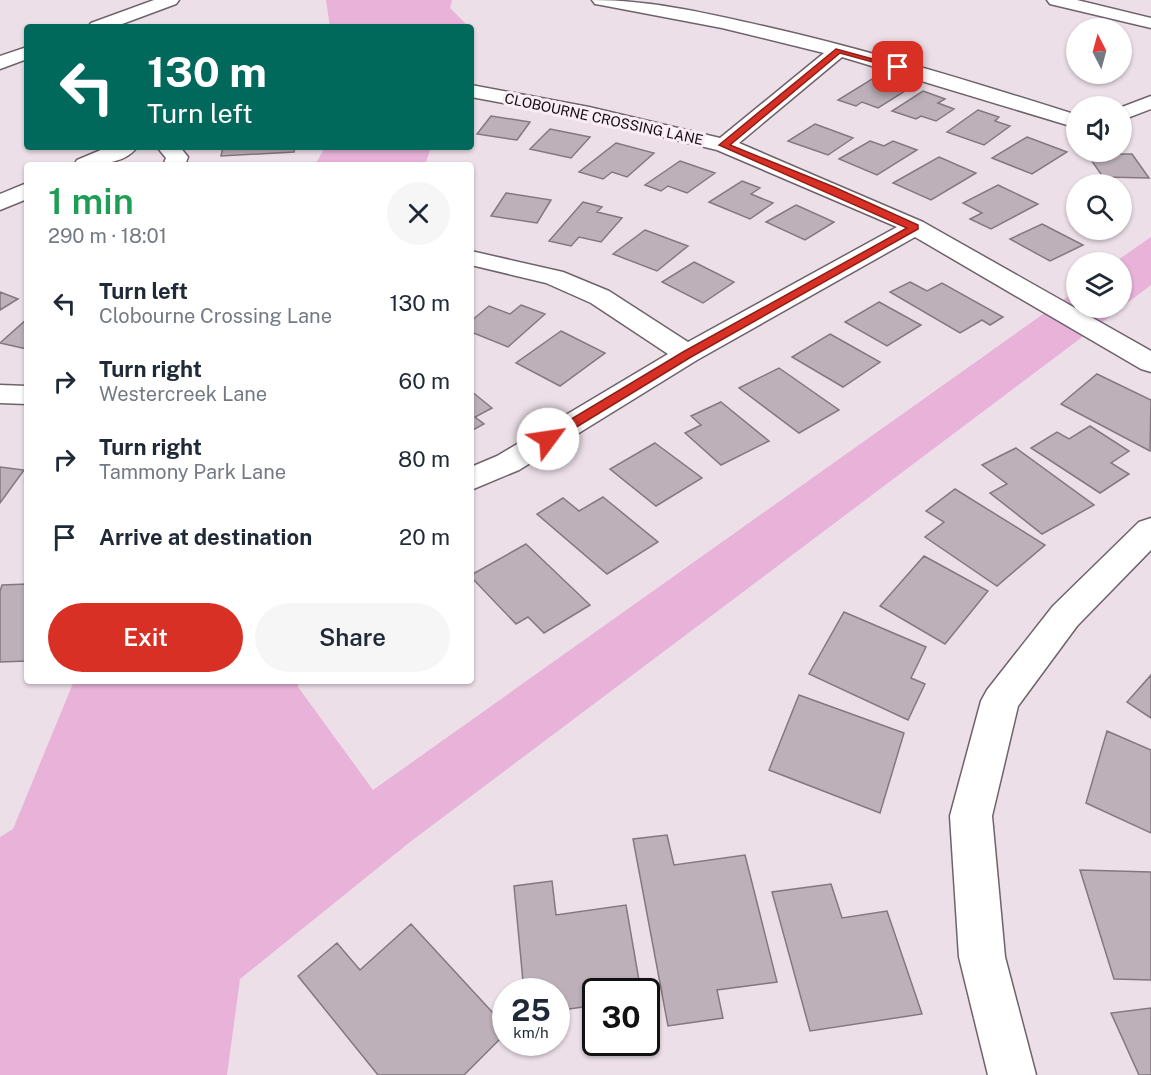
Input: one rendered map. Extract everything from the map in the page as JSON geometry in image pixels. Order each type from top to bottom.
[{"type":"street","points":[[105,24],[170,0]]},
{"type":"street","points":[[601,0],[740,26],[839,50],[957,83],[1066,118]]},
{"type":"street","points":[[1056,0],[1151,23]]},
{"type":"street","points":[[724,145],[839,50]]},
{"type":"street","points":[[0,63],[24,54]]},
{"type":"street","name":"CLOBOURNE CROSSING LANE","points":[[474,92],[590,113],[724,145],[915,227],[1151,363]]},
{"type":"street","points":[[1132,110],[1151,102]]},
{"type":"street","points":[[94,162],[120,150]]},
{"type":"street","points":[[0,203],[24,191]]},
{"type":"street","points":[[474,478],[508,463],[687,354],[915,227]]},
{"type":"street","points":[[474,259],[554,277],[600,297],[687,354]]},
{"type":"street","points":[[0,394],[24,395]]},
{"type":"street","points":[[1012,1075],[982,957],[971,816],[1000,701],[1065,615],[1151,530]]},
{"type":"shaded area","points":[[326,0],[452,0],[450,8],[466,24],[330,24]]},
{"type":"shaded area","points":[[323,150],[430,150],[426,162],[317,162]]},
{"type":"shaded area","points":[[1151,237],[1151,285],[1132,299],[1132,252],[1129,252]]},
{"type":"shaded area","points":[[1066,298],[1066,318],[1108,318],[410,842],[240,979],[227,1075],[0,1075],[0,837],[13,829],[73,684],[298,684],[298,687],[373,790]]},
{"type":"building","points":[[872,79],[886,84],[890,81],[910,88],[878,108],[862,102],[856,106],[838,100]]},
{"type":"building","points":[[923,91],[945,99],[938,103],[954,109],[936,121],[921,116],[916,119],[892,111]]},
{"type":"building","points":[[978,110],[999,117],[995,121],[1010,126],[984,145],[947,132]]},
{"type":"building","points":[[491,116],[530,122],[517,140],[477,134]]},
{"type":"building","points":[[815,124],[853,138],[828,155],[788,141]]},
{"type":"building","points":[[550,129],[590,137],[571,158],[530,149]]},
{"type":"building","points":[[1027,137],[1066,152],[1032,174],[992,158]]},
{"type":"building","points":[[870,141],[884,146],[893,141],[917,150],[877,175],[839,159]]},
{"type":"building","points":[[616,143],[654,153],[627,177],[612,172],[603,179],[579,172]]},
{"type":"building","points":[[222,150],[294,150],[294,152],[221,156]]},
{"type":"building","points":[[1132,154],[1149,178],[1132,178],[1132,174],[1101,174],[1093,162],[1132,162]]},
{"type":"building","points":[[939,157],[976,173],[931,200],[893,183]]},
{"type":"building","points":[[680,161],[715,173],[687,193],[668,186],[661,191],[645,185]]},
{"type":"building","points":[[742,181],[760,188],[751,194],[773,203],[750,219],[709,202]]},
{"type":"building","points":[[998,185],[1038,204],[991,229],[970,219],[982,213],[963,203]]},
{"type":"building","points":[[506,193],[551,200],[537,223],[491,216]]},
{"type":"building","points":[[583,202],[602,207],[597,212],[622,218],[601,242],[579,237],[571,246],[549,241]]},
{"type":"building","points":[[796,205],[834,222],[805,240],[766,222]]},
{"type":"building","points":[[1042,224],[1066,236],[1066,240],[1073,240],[1083,245],[1050,261],[1010,239]]},
{"type":"building","points":[[645,230],[688,246],[657,271],[613,254]]},
{"type":"building","points":[[694,262],[734,282],[703,303],[662,282]]},
{"type":"building","points":[[910,282],[927,291],[942,283],[1003,317],[990,325],[982,320],[960,333],[890,292]]},
{"type":"building","points":[[0,292],[18,299],[0,310]]},
{"type":"building","points":[[879,302],[921,325],[887,346],[845,322]]},
{"type":"building","points":[[521,305],[545,314],[508,347],[474,333],[474,318],[489,306],[510,314]]},
{"type":"building","points":[[24,322],[24,348],[0,343]]},
{"type":"building","points":[[561,331],[605,353],[560,386],[516,363]]},
{"type":"building","points":[[830,334],[880,362],[843,387],[792,357]]},
{"type":"building","points":[[779,368],[839,410],[799,433],[739,388]]},
{"type":"building","points":[[1097,374],[1151,400],[1150,451],[1061,404]]},
{"type":"building","points":[[474,393],[492,408],[475,417],[484,424],[474,429]]},
{"type":"building","points":[[721,402],[769,441],[721,465],[685,433],[701,425],[691,416]]},
{"type":"building","points":[[1090,426],[1129,451],[1111,463],[1129,474],[1100,493],[1031,448],[1057,432],[1069,439]]},
{"type":"building","points":[[655,443],[702,478],[656,506],[610,469]]},
{"type":"building","points":[[1016,448],[1094,505],[1042,534],[990,493],[1007,484],[982,465]]},
{"type":"building","points":[[0,467],[24,470],[0,503]]},
{"type":"building","points":[[955,489],[1045,545],[997,586],[925,537],[944,522],[926,511]]},
{"type":"building","points":[[603,497],[658,542],[607,574],[537,514],[563,498],[579,511]]},
{"type":"building","points":[[526,544],[590,605],[544,633],[528,617],[516,624],[474,580],[474,573]]},
{"type":"building","points":[[924,556],[988,591],[945,644],[880,606]]},
{"type":"building","points":[[24,584],[24,661],[0,662],[0,591],[2,585]]},
{"type":"building","points":[[844,612],[926,647],[911,678],[925,684],[908,720],[809,674]]},
{"type":"building","points":[[1151,675],[1151,718],[1127,702]]},
{"type":"building","points":[[799,695],[904,733],[880,813],[769,770]]},
{"type":"building","points":[[1107,731],[1151,750],[1151,833],[1086,803]]},
{"type":"building","points":[[667,835],[674,865],[745,855],[777,982],[717,990],[723,1018],[668,1026],[633,839]]},
{"type":"building","points":[[1080,870],[1151,872],[1151,980],[1114,979]]},
{"type":"building","points":[[552,881],[556,915],[626,905],[639,978],[582,978],[582,1007],[570,1009],[570,978],[523,978],[514,886]]},
{"type":"building","points":[[831,884],[842,918],[887,911],[922,1014],[810,1031],[772,892]]},
{"type":"building","points":[[411,924],[492,1012],[492,1047],[464,1075],[378,1075],[298,976],[337,943],[360,970]]},
{"type":"building","points":[[1151,1008],[1151,1075],[1139,1075],[1111,1013]]},
{"type":"route","points":[[548,439],[687,354],[915,227],[724,145],[839,50],[898,67]]}]
